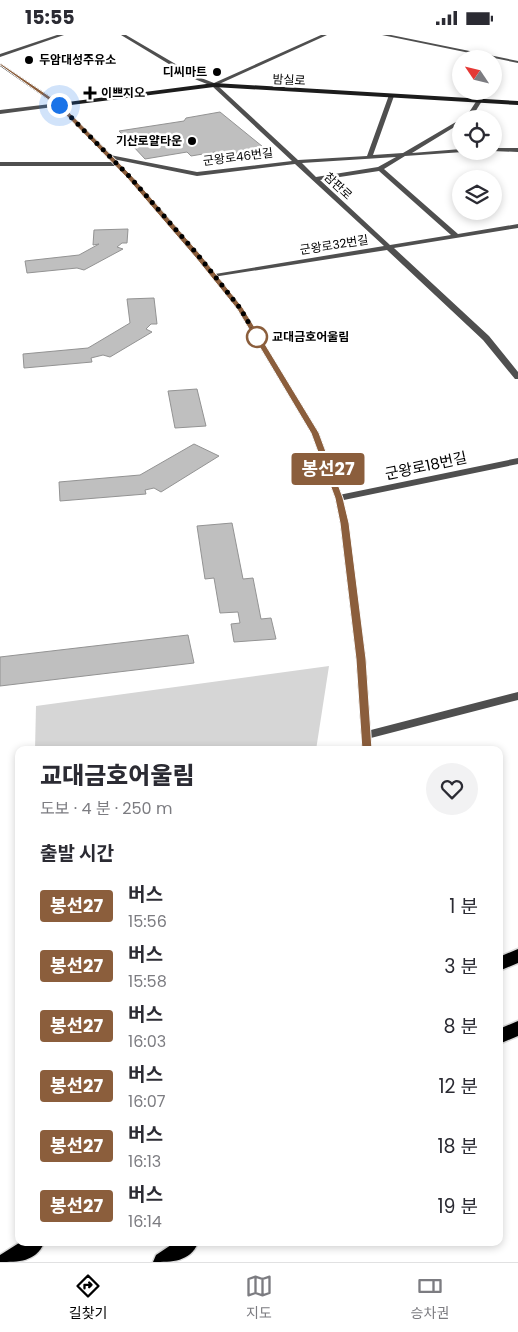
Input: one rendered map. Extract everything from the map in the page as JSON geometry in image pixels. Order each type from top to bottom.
[{"type":"main road","points":[[0,64],[59,105],[117,164],[215,276],[240,308],[315,433],[339,498],[344,523],[361,659],[367,746]]},
{"type":"main road","name":"밤실로","points":[[59,105],[214,85],[518,103]]},
{"type":"main road","points":[[503,962],[518,956]]},
{"type":"main road","points":[[503,1035],[518,1028]]},
{"type":"main road","points":[[7,1262],[31,1246]]},
{"type":"main road","points":[[163,1262],[185,1246]]},
{"type":"street","points":[[0,56],[62,35]]},
{"type":"street","name":"참판로","points":[[123,35],[194,77],[214,85],[486,338],[518,377]]},
{"type":"street","points":[[214,85],[325,35]]},
{"type":"street","points":[[384,35],[518,62]]},
{"type":"street","points":[[370,156],[391,96]]},
{"type":"street","name":"군왕로46번길","points":[[473,110],[479,101]]},
{"type":"street","points":[[0,112],[59,105]]},
{"type":"street","name":"군왕로46번길","points":[[407,154],[452,127]]},
{"type":"street","points":[[502,150],[518,149]]},
{"type":"street","name":"군왕로46번길","points":[[110,157],[197,174],[296,162],[452,152]]},
{"type":"street","points":[[314,179],[380,169],[407,154]]},
{"type":"street","points":[[0,164],[117,164]]},
{"type":"street","points":[[380,169],[456,236]]},
{"type":"street","name":"군왕로32번길","points":[[215,276],[518,226]]},
{"type":"street","name":"군왕로18번길","points":[[339,498],[518,461]]},
{"type":"street","points":[[367,735],[518,696]]},
{"type":"shaded area","points":[[329,666],[317,746],[35,746],[36,706]]},
{"type":"building","name":"기산로얄타운","points":[[220,112],[268,151],[223,159],[215,152],[191,156],[187,152],[145,159],[119,131],[184,121],[186,118]]},
{"type":"building","points":[[128,229],[127,243],[122,243],[117,247],[123,249],[84,270],[77,268],[27,273],[25,261],[79,255],[99,244],[93,245],[94,230]]},
{"type":"building","points":[[154,298],[157,324],[151,324],[146,329],[152,332],[110,357],[103,355],[91,358],[92,362],[24,368],[23,354],[88,348],[130,323],[127,299]]},
{"type":"building","points":[[197,389],[206,426],[175,428],[168,391]]},
{"type":"building","points":[[194,444],[219,456],[161,492],[154,488],[145,490],[146,494],[60,501],[59,482],[140,475]]},
{"type":"building","points":[[232,523],[243,579],[253,578],[261,619],[271,618],[276,639],[234,642],[231,624],[240,623],[238,612],[220,613],[214,578],[205,579],[197,526]]},
{"type":"building","points":[[188,635],[194,663],[0,686],[0,657]]},
{"type":"bus line","name":"봉선27","points":[[0,64],[59,105],[130,177],[198,255],[240,308],[315,433],[339,498],[344,523],[361,659],[367,746]]},
{"type":"place","name":"두암대성주유소","points":[[29,60]]},
{"type":"place","name":"디씨마트","points":[[217,72]]},
{"type":"place","name":"이쁘지오","points":[[90,93]]},
{"type":"place","name":"기산로얄타운","points":[[192,141]]},
{"type":"place","name":"교대금호어울림","points":[[257,337]]},
{"type":"route","points":[[59,105],[130,177],[198,255],[240,308],[257,337]]}]
